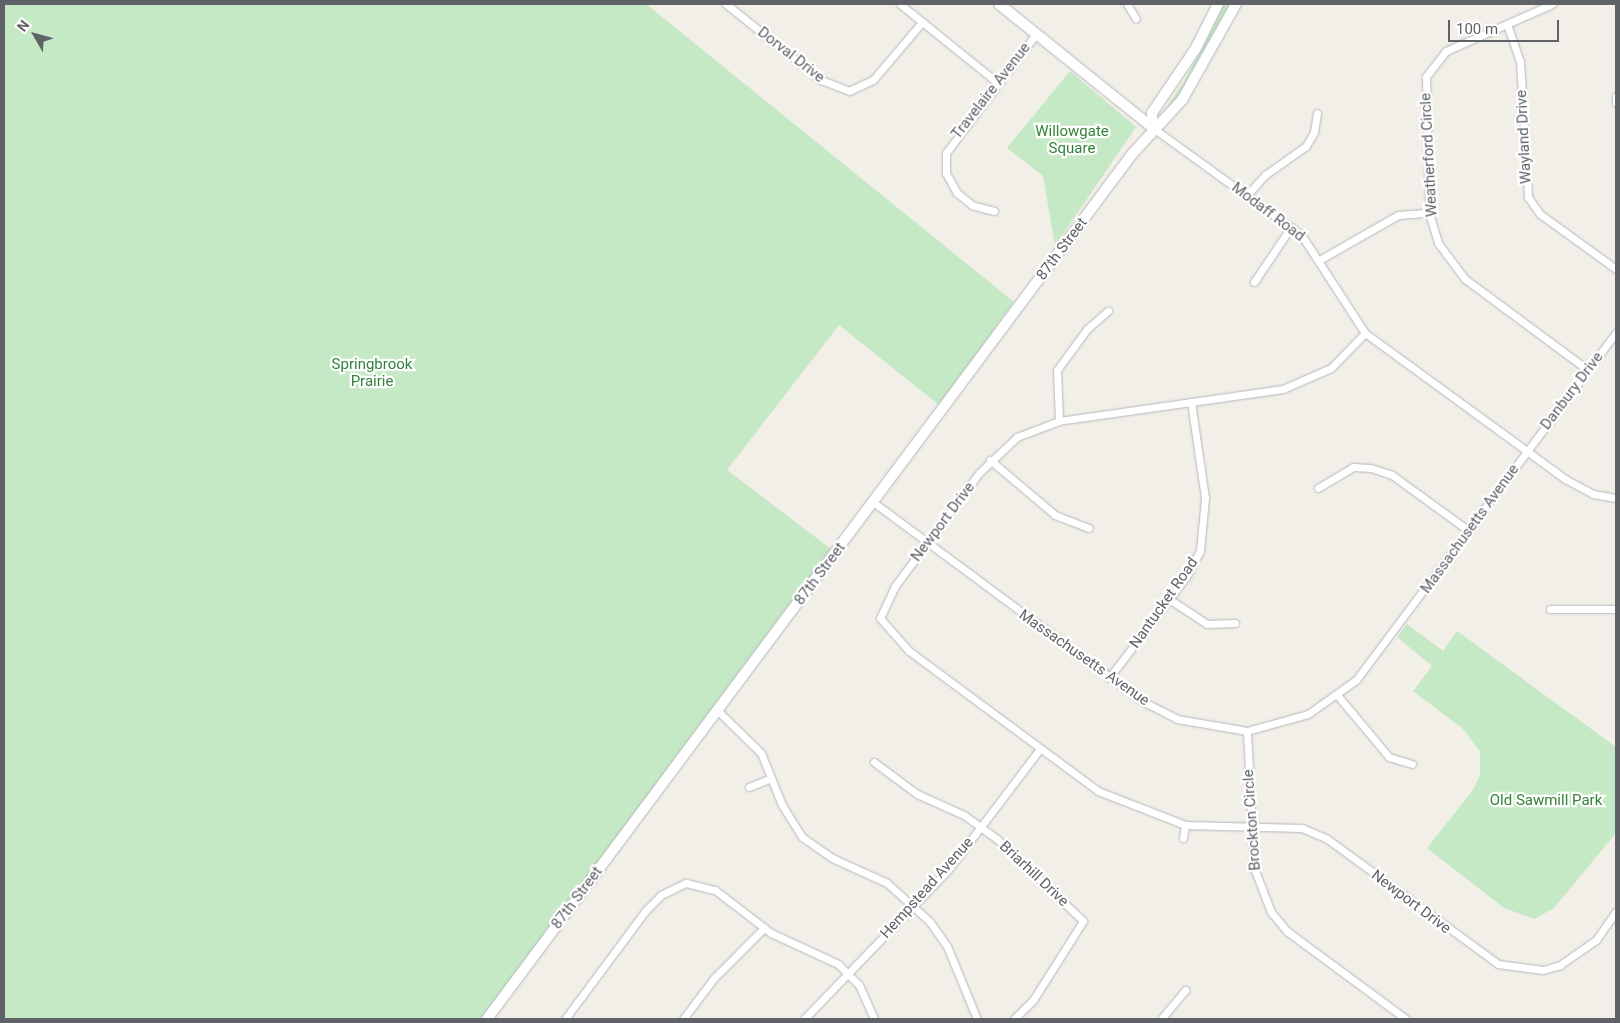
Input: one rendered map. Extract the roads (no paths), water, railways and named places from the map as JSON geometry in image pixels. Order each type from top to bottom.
[{"type":"street","name":"Dorval Drive","points":[[726,4],[821,80],[848,91],[873,80],[922,22]]},
{"type":"street","points":[[900,4],[998,83]]},
{"type":"street","name":"Modaff Road","points":[[1000,4],[1153,128],[1291,227],[1321,258],[1347,310],[1365,333],[1565,479],[1593,494],[1616,498]]},
{"type":"street","points":[[1127,4],[1136,19]]},
{"type":"street","name":"87th Street","points":[[1153,128],[1152,113],[1196,48],[1218,4]]},
{"type":"street","name":"87th Street","points":[[487,1019],[1153,128],[1165,123],[1188,92],[1236,4]]},
{"type":"street","name":"Weatherford Circle","points":[[1552,4],[1446,52],[1426,77],[1429,213],[1438,244],[1464,279],[1588,370]]},
{"type":"street","name":"Wayland Drive","points":[[1507,24],[1520,61],[1528,197],[1540,214],[1616,269]]},
{"type":"street","name":"Travelaire Avenue","points":[[994,211],[972,205],[957,193],[948,179],[944,160],[954,138],[1036,34]]},
{"type":"street","points":[[1616,96],[1616,103]]},
{"type":"street","points":[[1247,196],[1265,175],[1306,146],[1317,113]]},
{"type":"street","points":[[1321,258],[1398,215],[1429,213]]},
{"type":"street","points":[[1254,282],[1291,227]]},
{"type":"street","points":[[1059,421],[1057,370],[1086,329],[1108,311]]},
{"type":"street","name":"Danbury Drive","points":[[1527,451],[1616,332]]},
{"type":"street","name":"Newport Drive","points":[[1365,333],[1348,353],[1310,381],[1191,402],[1059,421],[1017,437],[990,460],[895,586],[880,618],[909,651],[1098,791],[1185,825],[1302,828],[1326,838],[1482,955],[1522,970],[1543,970],[1579,954],[1616,911]]},
{"type":"street","name":"Nantucket Road","points":[[1109,678],[1169,599],[1200,551],[1206,525],[1191,402]]},
{"type":"street","name":"Massachusetts Avenue","points":[[873,502],[1109,678],[1177,719],[1247,731],[1296,719],[1338,696],[1370,664],[1527,451]]},
{"type":"street","points":[[990,460],[1055,515],[1089,528]]},
{"type":"street","points":[[1318,488],[1353,467],[1371,468],[1392,475],[1469,531]]},
{"type":"street","points":[[1169,599],[1207,624],[1235,623]]},
{"type":"street","points":[[1550,609],[1616,609]]},
{"type":"street","points":[[1338,696],[1389,757],[1412,764]]},
{"type":"street","points":[[718,711],[746,734],[802,837],[832,858],[887,883],[915,904],[947,946],[977,1019]]},
{"type":"street","name":"Brockton Circle","points":[[1247,731],[1251,828],[1256,876],[1276,919],[1288,932],[1406,1019]]},
{"type":"street","name":"Hempstead Avenue","points":[[804,1019],[915,904],[981,828],[1040,749]]},
{"type":"street","points":[[874,762],[917,794],[981,828]]},
{"type":"street","points":[[748,788],[771,778]]},
{"type":"street","points":[[1183,838],[1185,825]]},
{"type":"street","name":"Briarhill Drive","points":[[981,828],[1008,848],[1083,921],[1033,1000],[1014,1019]]},
{"type":"street","points":[[564,1019],[646,910],[677,886],[693,883],[715,890],[764,928],[849,974],[863,992],[874,1019]]},
{"type":"street","points":[[683,1019],[714,978],[764,928]]},
{"type":"street","points":[[1162,1019],[1185,990]]},
{"type":"park label","name":"Willowgate Square","points":[[1072,140]]},
{"type":"park label","name":"Springbrook Prairie","points":[[372,372]]},
{"type":"park label","name":"Old Sawmill Park","points":[[1546,801]]}]
